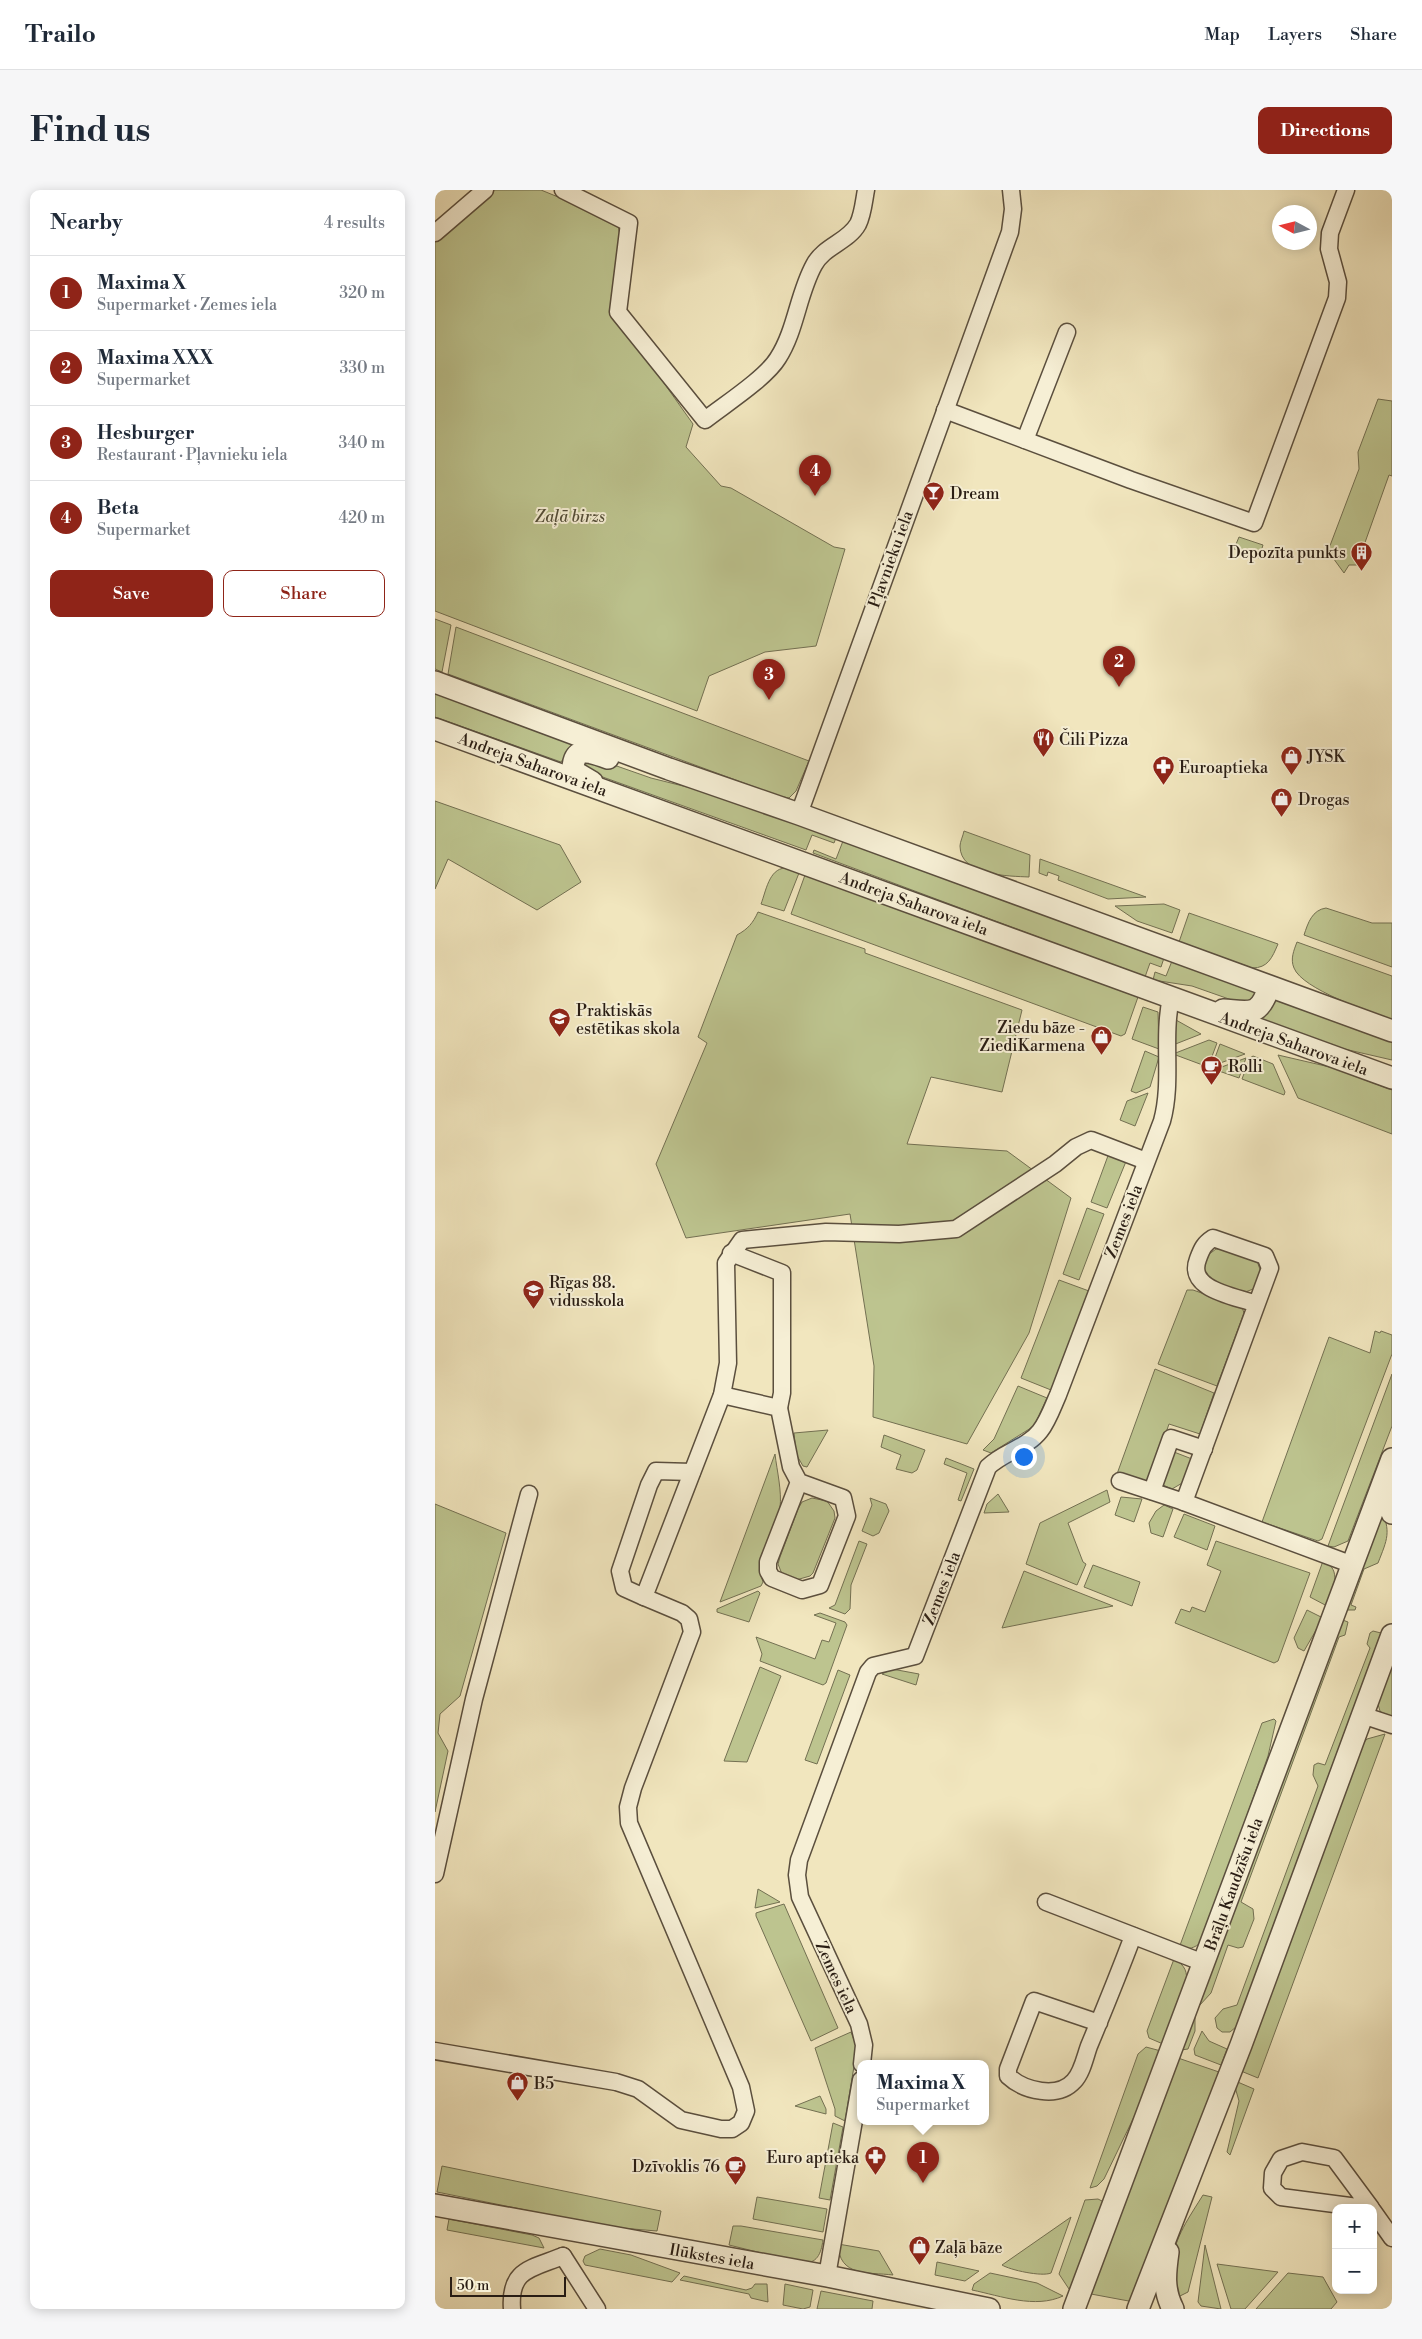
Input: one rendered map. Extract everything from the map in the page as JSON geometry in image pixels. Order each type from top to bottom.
[{"type":"street","points":[[435,233],[485,190]]},
{"type":"street","points":[[563,190],[629,223],[618,312],[705,420],[778,360],[789,336],[813,266],[822,253],[848,235],[858,223],[866,190]]},
{"type":"street","name":"Pļavnieku iela","points":[[799,814],[1009,232],[1013,209],[1011,190]]},
{"type":"street","points":[[945,410],[1253,523],[1337,298],[1338,282],[1329,249],[1330,233],[1346,190]]},
{"type":"street","points":[[1025,440],[1067,332]]},
{"type":"street","points":[[435,682],[669,769],[799,814],[1392,1031]]},
{"type":"street","name":"Andreja Saharova iela","points":[[435,729],[1392,1078]]},
{"type":"street","points":[[607,791],[575,772],[573,767],[575,756],[580,752],[589,751],[645,771],[669,769]]},
{"type":"street","points":[[1197,1008],[1250,1012],[1259,1008],[1265,1000],[1269,987]]},
{"type":"street","name":"Zemes iela","points":[[862,2060],[864,2045],[859,2024],[800,1897],[797,1875],[799,1860],[868,1672],[873,1666],[915,1656],[988,1467],[994,1460],[1028,1442],[1041,1431],[1058,1395],[1166,1106],[1168,1084],[1166,1029],[1171,998]]},
{"type":"street","points":[[645,1597],[691,1472],[722,1395],[728,1363],[726,1263],[731,1253],[742,1240],[827,1232],[899,1234],[956,1229],[1055,1164],[1076,1147],[1091,1140],[1146,1161]]},
{"type":"street","points":[[1185,1502],[1270,1268],[1265,1256],[1213,1238],[1203,1245],[1195,1265],[1197,1277],[1203,1285],[1256,1304]]},
{"type":"street","points":[[731,1253],[782,1273],[782,1393],[779,1408],[791,1467],[799,1482],[843,1498],[847,1516],[820,1585],[802,1590],[772,1578],[768,1571],[768,1562],[799,1482]]},
{"type":"street","points":[[722,1395],[779,1408]]},
{"type":"street","points":[[1152,1491],[1171,1438],[1204,1449]]},
{"type":"street","name":"Brāļu Kaudzīšu iela","points":[[1074,2309],[1392,1459]]},
{"type":"street","points":[[435,2051],[615,2082],[638,2089],[681,2120],[701,2126],[732,2129],[741,2123],[746,2111],[741,2087],[629,1823],[628,1808],[633,1788],[692,1632],[689,1619],[682,1613],[624,1588],[620,1570],[649,1485],[656,1471],[691,1472]]},
{"type":"street","points":[[1121,1481],[1185,1502],[1353,1565]]},
{"type":"street","points":[[1392,1485],[1388,1499],[1392,1513]]},
{"type":"street","points":[[435,1874],[475,1699],[529,1494]]},
{"type":"street","points":[[1138,2309],[1171,2229],[1392,1636]]},
{"type":"street","points":[[1362,1715],[1392,1725]]},
{"type":"street","points":[[1046,1902],[1204,1963]]},
{"type":"street","points":[[1099,2023],[1035,2001],[1008,2069],[1008,2076],[1013,2081],[1043,2091],[1057,2091],[1067,2087],[1076,2080],[1099,2023],[1133,1936]]},
{"type":"street","points":[[827,2276],[857,2103]]},
{"type":"street","points":[[1334,2204],[1281,2197],[1272,2188],[1273,2173],[1281,2159],[1302,2152],[1333,2158],[1368,2204]]},
{"type":"street","name":"Ilūkstes iela","points":[[435,2205],[827,2276],[946,2305],[989,2309]]},
{"type":"street","points":[[1377,2216],[1392,2238]]},
{"type":"street","points":[[1171,2229],[1165,2281],[1168,2299],[1173,2309]]},
{"type":"street","points":[[567,2230],[563,2256],[597,2309]]},
{"type":"street","points":[[512,2309],[513,2284],[521,2274],[563,2256]]},
{"type":"green space","name":"Zaļā birzs","points":[[489,190],[541,190],[612,219],[618,225],[621,241],[620,321],[693,424],[686,447],[721,486],[731,488],[834,547],[845,549],[816,646],[765,652],[709,676],[697,711],[435,611],[435,239]]},
{"type":"green space","points":[[1378,399],[1392,401],[1392,476],[1389,475],[1357,565],[1349,565],[1344,573],[1328,551],[1359,469],[1358,452]]},
{"type":"green space","points":[[1239,537],[1263,545],[1259,558],[1234,549]]},
{"type":"green space","points":[[435,619],[451,625],[442,672],[435,669]]},
{"type":"green space","points":[[456,627],[809,761],[796,791],[789,798],[779,796],[448,674]]},
{"type":"green space","points":[[435,692],[580,745],[569,751],[561,762],[435,717]]},
{"type":"green space","points":[[591,757],[651,778],[715,794],[836,838],[834,843],[812,835],[806,850],[586,771],[584,763]]},
{"type":"green space","points":[[435,801],[560,845],[581,882],[537,910],[448,859],[435,889]]},
{"type":"green space","points":[[964,831],[1030,855],[1029,877],[998,875],[977,869],[968,863],[962,856],[960,846]]},
{"type":"green space","points":[[843,841],[1164,958],[1161,967],[1150,963],[1145,977],[813,853],[814,850],[836,859]]},
{"type":"green space","points":[[1040,859],[1146,897],[1108,899],[1058,880],[1059,876],[1048,872],[1047,876],[1039,873]]},
{"type":"green space","points":[[785,868],[799,873],[784,911],[761,904],[772,876],[775,872]]},
{"type":"green space","points":[[805,875],[1138,997],[1125,1034],[1121,1036],[791,914]]},
{"type":"green space","points":[[1164,904],[1180,910],[1172,933],[1137,921],[1115,906]]},
{"type":"green space","points":[[1326,908],[1372,923],[1392,923],[1392,967],[1304,935],[1314,914]]},
{"type":"green space","points":[[758,912],[865,949],[865,953],[1022,1010],[1002,1092],[931,1077],[907,1144],[1007,1151],[1071,1198],[1029,1333],[967,1444],[873,1417],[874,1366],[850,1214],[686,1238],[656,1164],[707,1043],[698,1037],[737,935],[750,925]]},
{"type":"green space","points":[[1189,913],[1278,944],[1266,964],[1252,968],[1179,942]]},
{"type":"green space","points":[[1297,942],[1392,976],[1392,1020],[1323,992],[1300,976],[1294,968],[1292,961]]},
{"type":"green space","points":[[1172,961],[1257,994],[1246,1005],[1192,986],[1153,980],[1155,972],[1166,976]]},
{"type":"green space","points":[[1277,1000],[1392,1042],[1392,1060],[1327,1045],[1257,1019]]},
{"type":"green space","points":[[1143,1007],[1158,1012],[1159,1049],[1132,1039]]},
{"type":"green space","points":[[1176,1020],[1201,1034],[1173,1045],[1172,1027]]},
{"type":"green space","points":[[1209,1040],[1217,1043],[1208,1067],[1173,1054]]},
{"type":"green space","points":[[1220,1044],[1245,1054],[1212,1066]]},
{"type":"green space","points":[[1145,1051],[1159,1057],[1150,1087],[1136,1093],[1131,1091]]},
{"type":"green space","points":[[1278,1055],[1334,1068],[1392,1090],[1392,1134],[1298,1098]]},
{"type":"green space","points":[[1253,1056],[1273,1064],[1285,1092],[1284,1095],[1242,1079],[1250,1058]]},
{"type":"green space","points":[[1246,1058],[1239,1078],[1216,1070],[1219,1068]]},
{"type":"green space","points":[[1148,1093],[1135,1126],[1120,1120],[1127,1101]]},
{"type":"green space","points":[[1109,1153],[1127,1159],[1107,1208],[1091,1202]]},
{"type":"green space","points":[[1087,1208],[1104,1214],[1079,1280],[1063,1274]]},
{"type":"green space","points":[[1216,1249],[1224,1249],[1257,1261],[1262,1275],[1258,1287],[1243,1293],[1211,1282],[1203,1270],[1208,1255]]},
{"type":"green space","points":[[1059,1280],[1089,1291],[1051,1390],[1021,1378]]},
{"type":"green space","points":[[1187,1290],[1193,1290],[1242,1307],[1244,1313],[1217,1386],[1158,1364]]},
{"type":"green space","points":[[1375,1331],[1392,1335],[1392,1354],[1322,1539],[1318,1541],[1262,1522],[1329,1337],[1370,1353]]},
{"type":"green space","points":[[1155,1369],[1214,1393],[1200,1434],[1169,1424],[1148,1484],[1117,1474]]},
{"type":"green space","points":[[1392,1374],[1392,1426],[1348,1541],[1334,1547],[1328,1546]]},
{"type":"green space","points":[[1018,1386],[1047,1398],[1034,1426],[991,1453],[983,1450],[994,1439]]},
{"type":"green space","points":[[828,1430],[807,1467],[803,1466],[796,1454],[794,1433]]},
{"type":"green space","points":[[884,1435],[925,1450],[917,1470],[912,1473],[896,1469],[901,1455],[881,1447]]},
{"type":"green space","points":[[1174,1452],[1192,1459],[1184,1482],[1172,1489],[1163,1485]]},
{"type":"green space","points":[[775,1454],[780,1488],[780,1508],[778,1518],[763,1553],[761,1572],[763,1582],[761,1586],[720,1602]]},
{"type":"green space","points":[[946,1458],[974,1469],[961,1501],[958,1500],[967,1473],[944,1464]]},
{"type":"green space","points":[[1107,1490],[1110,1502],[1068,1523],[1083,1562],[1086,1564],[1077,1585],[1026,1564],[1040,1523]]},
{"type":"green space","points":[[998,1494],[1009,1512],[984,1513],[987,1504]]},
{"type":"green space","points":[[1121,1497],[1142,1499],[1134,1522],[1115,1515]]},
{"type":"green space","points":[[812,1498],[827,1501],[834,1511],[835,1518],[813,1573],[810,1576],[796,1580],[782,1574],[778,1564],[798,1509],[802,1502]]},
{"type":"green space","points":[[870,1498],[886,1504],[889,1511],[879,1533],[873,1536],[862,1531],[872,1505]]},
{"type":"green space","points":[[435,1504],[506,1533],[460,1696],[440,1714],[438,1733],[448,1751],[435,1812]]},
{"type":"green space","points":[[1164,1505],[1173,1509],[1163,1537],[1151,1533],[1149,1523],[1156,1511]]},
{"type":"green space","points":[[1380,1508],[1387,1529],[1384,1548],[1378,1563],[1364,1569],[1351,1605],[1356,1607],[1355,1610],[1343,1610]]},
{"type":"green space","points":[[1184,1514],[1215,1526],[1207,1550],[1174,1537]]},
{"type":"green space","points":[[859,1541],[867,1544],[851,1585],[850,1609],[845,1614],[829,1608],[835,1605]]},
{"type":"green space","points":[[1216,1541],[1310,1573],[1278,1661],[1274,1663],[1175,1623],[1181,1609],[1190,1612],[1192,1607],[1205,1612],[1221,1571],[1207,1565]]},
{"type":"green space","points":[[1323,1561],[1333,1569],[1335,1575],[1334,1587],[1327,1606],[1310,1597]]},
{"type":"green space","points":[[1093,1565],[1140,1582],[1132,1606],[1084,1587]]},
{"type":"green space","points":[[1024,1571],[1113,1606],[1002,1628]]},
{"type":"green space","points":[[758,1591],[760,1593],[749,1622],[717,1612],[717,1609]]},
{"type":"green space","points":[[1307,1610],[1323,1618],[1304,1651],[1298,1648],[1294,1638]]},
{"type":"green space","points":[[820,1613],[845,1622],[847,1625],[826,1683],[823,1685],[760,1661],[762,1654],[756,1637],[815,1659],[822,1640],[829,1642],[836,1623],[814,1615]]},
{"type":"green space","points":[[1340,1619],[1348,1622],[1345,1635],[1339,1637],[1241,1902],[1253,1909],[1254,1919],[1243,1947],[1238,1948],[1228,1945],[1211,1993],[1199,2006],[1195,2016],[1195,2031],[1188,2049],[1181,2050]]},
{"type":"green space","points":[[1373,1631],[1381,1633],[1236,2027],[1230,2032],[1222,2032],[1217,2028],[1215,2018],[1223,2009],[1237,2005],[1318,1786],[1313,1775],[1314,1765],[1318,1763],[1325,1765],[1370,1648],[1367,1644],[1370,1633]]},
{"type":"green space","points":[[1392,1659],[1392,1715],[1390,1720],[1380,1711],[1377,1701]]},
{"type":"green space","points":[[760,1667],[781,1676],[747,1762],[724,1761]]},
{"type":"green space","points":[[892,1669],[919,1674],[916,1685],[882,1674]]},
{"type":"green space","points":[[838,1670],[850,1675],[817,1764],[805,1760]]},
{"type":"green space","points":[[1274,1719],[1276,1721],[1268,1756],[1202,1942],[1191,1948],[1179,1948],[1262,1723]]},
{"type":"green space","points":[[1385,1734],[1258,2078],[1236,2069],[1359,1748],[1367,1739]]},
{"type":"green space","points":[[758,1889],[780,1902],[755,1908]]},
{"type":"green space","points":[[784,1904],[838,2028],[811,2041],[756,1916],[756,1913]]},
{"type":"green space","points":[[1174,1959],[1185,1969],[1187,1976],[1186,1984],[1163,2044],[1149,2038],[1147,2031]]},
{"type":"green space","points":[[1202,2031],[1209,2041],[1227,2049],[1221,2065],[1195,2055],[1194,2049]]},
{"type":"green space","points":[[851,2032],[857,2048],[845,2121],[835,2116],[835,2109],[815,2048]]},
{"type":"green space","points":[[1146,2047],[1161,2051],[1147,2090],[1104,2179],[1097,2186],[1090,2188],[1138,2054]]},
{"type":"green space","points":[[1178,2058],[1219,2072],[1134,2302],[1091,2294]]},
{"type":"green space","points":[[1233,2080],[1254,2089],[1230,2155],[1227,2152],[1239,2101]]},
{"type":"green space","points":[[820,2096],[826,2109],[826,2114],[795,2106]]},
{"type":"green space","points":[[833,2123],[843,2127],[830,2200],[819,2198]]},
{"type":"green space","points":[[442,2166],[661,2211],[657,2231],[609,2227],[437,2192]]},
{"type":"green space","points":[[1203,2195],[1212,2197],[1188,2292],[1174,2299],[1173,2254],[1183,2228]]},
{"type":"green space","points":[[757,2197],[827,2209],[823,2232],[753,2219]]},
{"type":"green space","points":[[1098,2199],[1104,2202],[1077,2278],[1069,2289],[1059,2274],[1085,2200]]},
{"type":"green space","points":[[1071,2217],[1051,2273],[1026,2272],[1002,2265]]},
{"type":"green space","points":[[449,2219],[532,2235],[539,2238],[544,2248],[447,2230]]},
{"type":"green space","points":[[733,2226],[823,2240],[815,2260],[802,2263],[729,2245]]},
{"type":"green space","points":[[838,2244],[879,2251],[893,2275],[865,2273],[849,2268],[843,2262]]},
{"type":"green space","points":[[1205,2245],[1221,2309],[1201,2306],[1198,2302]]},
{"type":"green space","points":[[600,2249],[631,2255],[680,2273],[672,2282],[585,2265],[583,2261],[585,2256]]},
{"type":"green space","points":[[937,2262],[979,2271],[965,2281],[935,2275]]},
{"type":"green space","points":[[1217,2264],[1278,2272],[1245,2309],[1231,2309]]},
{"type":"green space","points":[[990,2273],[1037,2283],[1063,2296],[1052,2300],[1030,2301],[1006,2298],[972,2290],[974,2284]]},
{"type":"green space","points":[[1288,2273],[1323,2277],[1337,2302],[1331,2309],[1256,2309]]},
{"type":"green space","points":[[684,2276],[746,2290],[752,2288],[755,2284],[767,2284],[768,2302],[751,2298],[749,2294],[680,2280]]},
{"type":"green space","points":[[785,2284],[813,2290],[810,2307],[803,2309],[783,2305]]},
{"type":"green space","points":[[821,2291],[873,2301],[872,2309],[817,2309]]},
{"type":"place","name":"Beta","points":[[815,496]]},
{"type":"place","name":"Dream","points":[[934,512]]},
{"type":"place","name":"Depozīta punkts","points":[[1362,571]]},
{"type":"place","name":"Maxima XXX","points":[[1119,687]]},
{"type":"place","name":"Hesburger","points":[[769,700]]},
{"type":"place","name":"Čili Pizza","points":[[1043,758]]},
{"type":"place","name":"JYSK","points":[[1291,775]]},
{"type":"place","name":"Euroaptieka","points":[[1163,786]]},
{"type":"place","name":"Drogas","points":[[1282,818]]},
{"type":"place","name":"Praktiskās estētikas skola","points":[[560,1038]]},
{"type":"place","name":"Ziedu bāze - ZiediKarmena","points":[[1101,1055]]},
{"type":"place","name":"Rolli","points":[[1212,1085]]},
{"type":"place","name":"Rīgas 88. vidusskola","points":[[533,1310]]},
{"type":"place","name":"B5","points":[[518,2102]]},
{"type":"place","name":"Euro aptieka","points":[[875,2176]]},
{"type":"place","name":"Maxima X","points":[[923,2183]]},
{"type":"place","name":"Dzīvoklis 76","points":[[736,2185]]},
{"type":"place","name":"Zaļā bāze","points":[[919,2266]]}]
